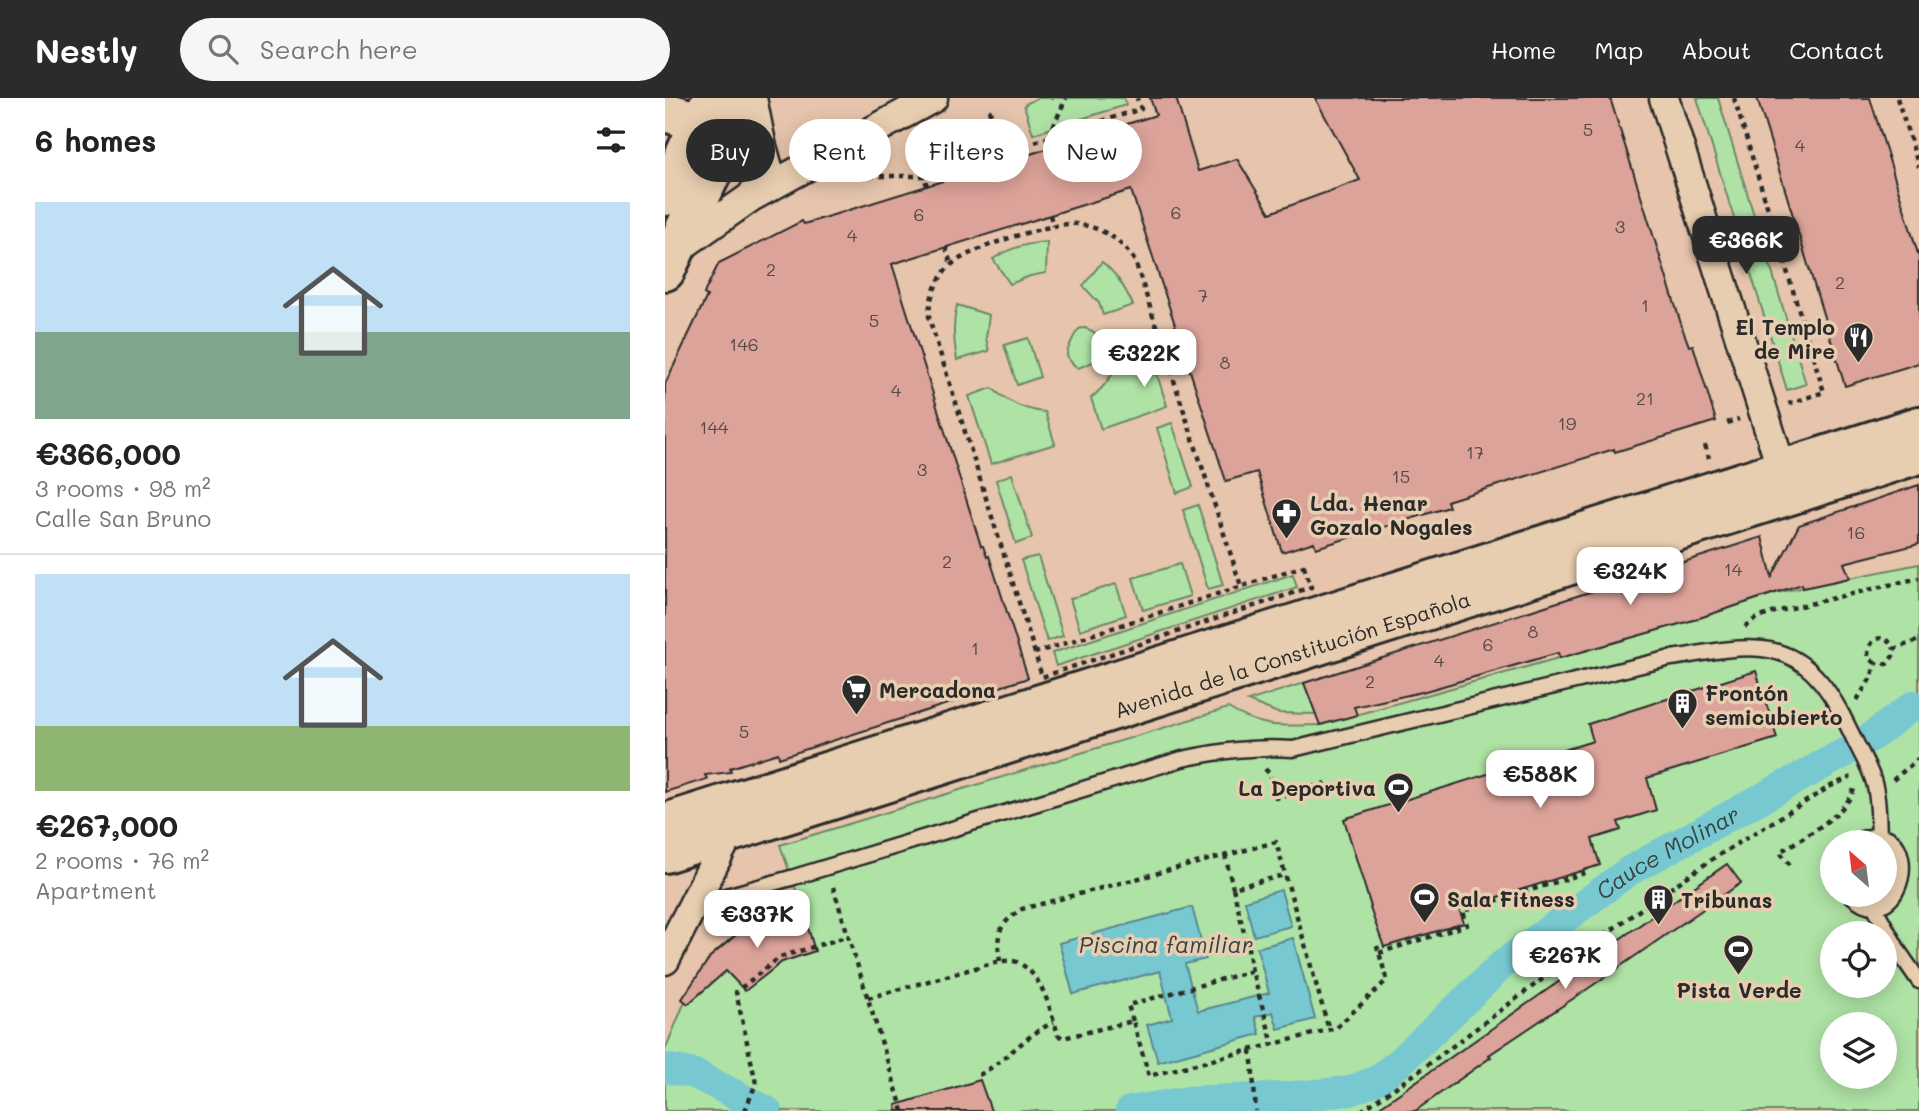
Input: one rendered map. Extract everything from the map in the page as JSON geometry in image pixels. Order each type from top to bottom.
[{"type":"highway","points":[[665,197],[724,114]]},
{"type":"highway","points":[[668,259],[724,114]]},
{"type":"highway","name":"Avenida de la Constitución Española","points":[[665,853],[1786,482],[1919,426]]},
{"type":"highway","name":"Avenida de la Constitución Española","points":[[665,823],[1786,482],[1919,454]]},
{"type":"street","points":[[668,259],[751,197],[933,98]]},
{"type":"street","points":[[1664,98],[1786,482]]},
{"type":"street","points":[[724,114],[767,163],[766,173],[751,197]]},
{"type":"street","points":[[665,960],[730,832]]},
{"type":"lane","points":[[691,909],[723,897],[1182,759],[1230,750],[1272,747],[1293,749],[1671,658],[1735,649],[1763,649],[1785,655],[1806,666],[1826,688],[1850,729],[1875,787],[1879,830]]},
{"type":"lane","points":[[1897,843],[1908,855],[1912,867],[1906,890],[1897,899]]},
{"type":"lane","points":[[1875,907],[1919,981]]},
{"type":"path","points":[[1057,119],[1066,98]]},
{"type":"path","points":[[1108,119],[1141,109],[1137,98]]},
{"type":"path","points":[[1734,98],[1824,392]]},
{"type":"path","points":[[1897,98],[1919,167]]},
{"type":"path","points":[[983,119],[992,110]]},
{"type":"path","points":[[926,182],[927,186]]},
{"type":"path","points":[[1050,215],[1053,226]]},
{"type":"path","points":[[1042,677],[929,318],[931,296],[940,277],[951,265],[980,248],[1053,226],[1080,225],[1101,230],[1120,243],[1136,261],[1241,586]]},
{"type":"path","points":[[946,247],[951,265]]},
{"type":"path","points":[[1035,653],[1304,566],[1311,587]]},
{"type":"path","points":[[1735,649],[1742,630],[1755,619],[1919,578]]},
{"type":"path","points":[[1878,639],[1891,642],[1894,649],[1889,662],[1883,664],[1875,663],[1868,656],[1869,647],[1878,639]]},
{"type":"path","points":[[1894,649],[1919,640]]},
{"type":"path","points":[[1840,710],[1855,702],[1871,676],[1875,663]]},
{"type":"path","points":[[1897,778],[1919,758]]},
{"type":"path","points":[[1263,767],[1270,774],[1276,797],[1326,783]]},
{"type":"path","points":[[1361,1111],[1711,860],[1831,786],[1855,775],[1853,792],[1844,806],[1780,852],[1790,865]]},
{"type":"path","points":[[1000,961],[997,941],[999,931],[1009,918],[1022,909],[1276,842],[1329,1030]]},
{"type":"path","points":[[1224,855],[1255,983],[1273,1044]]},
{"type":"path","points":[[827,866],[902,1111]]},
{"type":"path","points":[[1379,953],[1467,925],[1463,911],[1588,872],[1587,869]]},
{"type":"path","points":[[1233,888],[1286,874]]},
{"type":"path","points":[[745,1111],[755,1083],[736,992],[780,957],[849,936]]},
{"type":"path","points":[[1252,971],[1128,1004],[1150,1076],[1336,1028],[1387,980],[1377,946]]},
{"type":"path","points":[[868,998],[1000,961],[1015,960],[1031,972],[1041,987],[1058,1035],[1063,1038],[1133,1021]]},
{"type":"path","points":[[979,1075],[997,1065],[1022,1042],[1054,1022]]},
{"type":"path","points":[[1251,1050],[1256,1111]]},
{"type":"green space","points":[[1037,98],[1124,98],[1126,105],[1081,119],[1043,119],[1043,131],[1033,134],[1024,105]]},
{"type":"green space","points":[[1697,98],[1718,98],[1760,235],[1741,241]]},
{"type":"green space","points":[[1047,242],[1046,273],[1010,284],[993,259],[1019,247]]},
{"type":"green space","points":[[1764,245],[1806,384],[1787,390],[1744,251]]},
{"type":"green space","points":[[1102,262],[1120,282],[1133,305],[1103,315],[1099,303],[1083,286]]},
{"type":"green space","points":[[957,305],[989,315],[986,338],[989,351],[957,360],[954,319]]},
{"type":"green space","points":[[1085,328],[1094,332],[1099,341],[1100,354],[1093,362],[1078,368],[1070,361],[1067,353],[1078,331]]},
{"type":"green space","points":[[1028,338],[1040,377],[1017,385],[1004,345]]},
{"type":"green space","points":[[1146,340],[1167,406],[1101,429],[1091,398],[1111,376],[1122,348]]},
{"type":"green space","points":[[992,388],[1016,404],[1045,412],[1055,444],[991,464],[969,396]]},
{"type":"green space","points":[[1172,423],[1193,487],[1177,493],[1157,428]]},
{"type":"green space","points":[[1012,474],[1032,538],[1016,544],[996,480]]},
{"type":"green space","points":[[1198,505],[1223,585],[1208,589],[1183,510]]},
{"type":"green space","points":[[1038,556],[1063,636],[1047,641],[1021,560]]},
{"type":"green space","points":[[1180,564],[1190,596],[1143,610],[1133,578]]},
{"type":"green space","name":"La Deportiva","points":[[1919,564],[1919,1111],[665,1111],[665,1050],[699,974],[713,954],[751,922],[762,915],[801,904],[780,845],[1228,708],[1262,723],[1283,726],[1320,725],[1690,621],[1776,593]]},
{"type":"green space","points":[[1293,574],[1297,587],[1056,666],[1052,653]]},
{"type":"green space","points":[[1116,584],[1126,615],[1080,630],[1070,599]]},
{"type":"green space","points":[[1304,683],[1316,714],[1278,713],[1248,701]]},
{"type":"water","points":[[1281,890],[1291,926],[1254,936],[1245,901]]},
{"type":"water","name":"Piscina familiar","points":[[1192,907],[1206,959],[1185,964],[1198,1011],[1269,993],[1257,948],[1293,938],[1315,1019],[1278,1029],[1273,1012],[1255,1017],[1260,1034],[1158,1062],[1147,1025],[1172,1018],[1160,971],[1073,994],[1059,943]]},
{"type":"building","points":[[1150,98],[1176,98],[1198,171],[1237,159],[1270,213],[1360,180],[1315,98],[1610,98],[1683,330],[1689,346],[1693,345],[1716,421],[1615,452],[1614,449],[1447,501],[1449,507],[1316,548],[1314,542],[1282,552],[1257,472],[1226,481],[1131,190],[892,264],[981,546],[987,557],[989,556],[1028,678],[779,758],[778,753],[730,768],[731,772],[705,775],[707,779],[665,792],[665,384],[707,296],[704,294],[719,263],[802,221],[804,224],[940,182],[1029,182],[1029,154],[1043,150],[1043,182],[1142,182],[1142,119],[1156,115]]},
{"type":"building","points":[[1757,98],[1870,98],[1919,257],[1919,363],[1845,386]]},
{"type":"building","points":[[1919,485],[1919,544],[1844,563],[1850,578],[1803,588],[1802,584],[1690,621],[1560,658],[1558,653],[1422,692],[1354,707],[1357,715],[1320,725],[1304,683],[1762,537],[1772,577],[1799,525]]},
{"type":"building","points":[[1756,671],[1777,738],[1647,778],[1656,810],[1618,822],[1621,830],[1592,839],[1600,865],[1459,909],[1464,923],[1384,947],[1344,819],[1593,741],[1588,724]]},
{"type":"building","points":[[1727,864],[1741,883],[1489,1055],[1491,1057],[1415,1111],[1374,1111]]},
{"type":"building","points":[[801,904],[815,951],[782,962],[745,991],[726,971],[688,1004],[682,999],[710,957],[757,917]]},
{"type":"building","points":[[980,1080],[991,1111],[897,1111],[896,1105]]},
{"type":"waterway","name":"Cauce Molinar","points":[[1870,738],[1914,705]]},
{"type":"waterway","name":"Cauce Molinar","points":[[1130,1111],[1187,1101],[1350,1091],[1377,1080],[1400,1062],[1502,965],[1629,871],[1844,753]]},
{"type":"waterway","name":"Cauce Molinar","points":[[665,1068],[695,1074],[767,1111]]},
{"type":"place","name":"El Templo de Mire","points":[[1858,365]]},
{"type":"place","name":"Lda. Henar Gozalo Nogales","points":[[1287,541]]},
{"type":"place","name":"Mercadona","points":[[856,716]]},
{"type":"place","name":"Frontón semicubierto","points":[[1682,731]]},
{"type":"place","name":"La Deportiva","points":[[1399,814]]},
{"type":"place","name":"Sala Fitness","points":[[1424,925]]},
{"type":"place","name":"Tribunas","points":[[1658,926]]},
{"type":"place","name":"Pista Verde","points":[[1739,976]]}]
